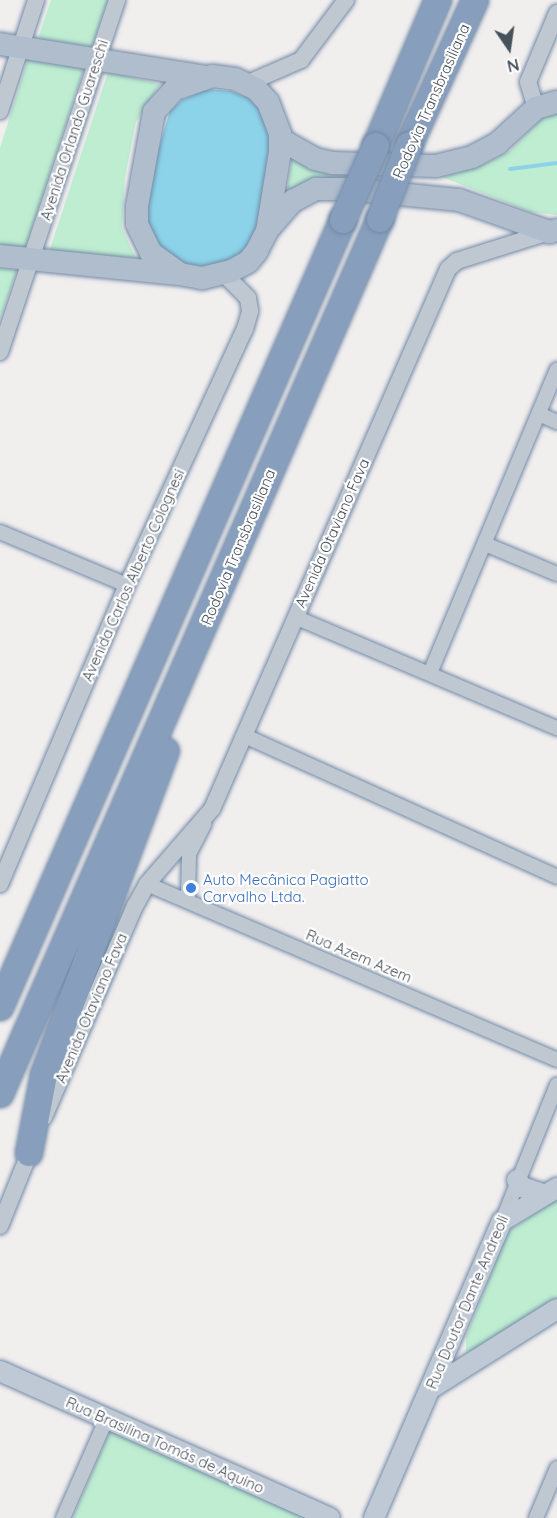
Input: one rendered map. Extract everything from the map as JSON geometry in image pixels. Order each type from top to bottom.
[{"type":"highway","points":[[0,1007],[438,0]]},
{"type":"highway","name":"Rodovia Transbrasiliana","points":[[0,1094],[380,219],[409,145],[476,0]]},
{"type":"highway","points":[[29,1153],[44,1075],[173,729],[185,669]]},
{"type":"highway","points":[[0,962],[11,940],[50,892]]},
{"type":"main road","points":[[10,45],[98,57],[205,77],[235,79],[246,84],[268,102],[280,139],[275,194],[267,231]]},
{"type":"main road","points":[[180,274],[162,262],[143,240],[136,206],[154,112],[175,89],[205,77]]},
{"type":"main road","points":[[280,139],[315,159],[333,163],[436,166],[472,157],[498,143],[546,105]]},
{"type":"main road","points":[[0,256],[202,278],[224,274],[248,262],[267,231],[293,201],[316,189],[350,189],[459,200],[553,231]]},
{"type":"main road","points":[[517,1180],[522,1187],[551,1192]]},
{"type":"main road","points":[[502,1221],[551,1192]]},
{"type":"main road","name":"Rua Doutor Dante Andreoli","points":[[374,1518],[433,1387],[502,1221]]},
{"type":"main road","points":[[433,1387],[557,1309]]},
{"type":"main road","name":"Rua Brasilina Tomás de Aquino","points":[[4,1375],[330,1518]]},
{"type":"street","points":[[0,111],[10,45],[36,0]]},
{"type":"street","name":"Avenida Orlando Guareschi","points":[[0,352],[117,0]]},
{"type":"street","points":[[246,84],[301,60],[346,0]]},
{"type":"street","points":[[546,105],[528,82],[557,13]]},
{"type":"street","name":"Avenida Otaviano Fava","points":[[188,899],[189,854],[245,736],[442,280],[457,261],[553,231]]},
{"type":"street","name":"Avenida Carlos Alberto Colognesi","points":[[0,885],[127,585],[248,320],[248,298],[224,274]]},
{"type":"street","points":[[430,674],[557,370]]},
{"type":"street","points":[[539,414],[557,422]]},
{"type":"street","points":[[0,532],[127,585]]},
{"type":"street","points":[[485,544],[557,574]]},
{"type":"street","points":[[295,617],[557,728]]},
{"type":"street","points":[[245,736],[557,877]]},
{"type":"street","name":"Avenida Otaviano Fava","points":[[0,1226],[29,1153],[147,884],[212,808]]},
{"type":"street","name":"Rua Azem Azem","points":[[147,884],[188,899],[557,1060]]},
{"type":"street","name":"Rua Doutor Dante Andreoli","points":[[502,1221],[557,1085]]},
{"type":"street","points":[[63,1518],[106,1420]]},
{"type":"street","points":[[536,1518],[557,1468]]},
{"type":"green space","points":[[51,0],[108,0],[92,47],[38,39]]},
{"type":"green space","points":[[28,59],[84,68],[25,249],[0,246],[0,148]]},
{"type":"green space","points":[[108,72],[160,84],[136,122],[125,178],[122,228],[136,258],[49,252]]},
{"type":"green space","points":[[557,109],[557,215],[531,212],[442,177],[483,165],[510,151],[549,111]]},
{"type":"green space","points":[[292,158],[332,177],[344,178],[287,192]]},
{"type":"green space","points":[[0,268],[17,270],[0,319]]},
{"type":"green space","points":[[557,1199],[557,1298],[477,1349],[466,1352],[466,1337],[508,1231]]},
{"type":"green space","points":[[110,1430],[314,1518],[73,1518]]},
{"type":"water","points":[[207,89],[231,91],[249,98],[259,108],[271,138],[266,194],[257,231],[249,248],[216,269],[183,266],[158,247],[145,225],[155,160],[170,111],[182,100]]},
{"type":"waterway","points":[[510,169],[557,163]]},
{"type":"place","name":"Auto Mecânica Pagiatto Carvalho Ltda.","points":[[191,888]]}]
